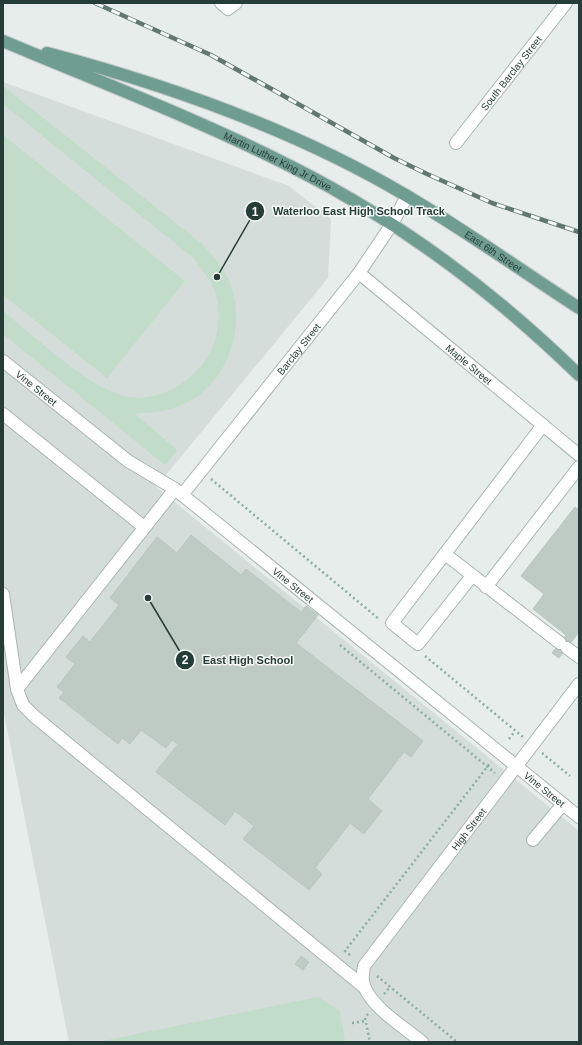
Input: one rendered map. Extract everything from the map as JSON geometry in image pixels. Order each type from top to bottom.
[{"type":"main road","name":"Martin Luther King Jr Drive","points":[[3,41],[109,69],[221,110],[308,144],[407,196]]},
{"type":"main road","name":"Martin Luther King Jr Drive","points":[[3,41],[254,148],[295,168],[392,224],[487,294],[547,344],[579,376]]},
{"type":"main road","name":"East 6th Street","points":[[407,196],[579,308]]},
{"type":"street","name":"South Barclay Street","points":[[456,143],[566,3]]},
{"type":"street","name":"Barclay Street","points":[[17,689],[144,527],[178,492],[359,273],[392,224],[407,196]]},
{"type":"street","name":"Maple Street","points":[[359,273],[579,455]]},
{"type":"street","name":"Vine Street","points":[[3,360],[128,461],[178,492],[579,817]]},
{"type":"street","points":[[3,414],[144,527]]},
{"type":"street","points":[[472,576],[418,644],[392,623],[543,425]]},
{"type":"street","points":[[486,586],[579,467]]},
{"type":"street","points":[[445,554],[579,657]]},
{"type":"street","points":[[3,594],[17,689],[23,705],[34,716],[367,979],[372,1000],[422,1042]]},
{"type":"street","name":"High Street","points":[[367,979],[364,966],[370,957],[579,684]]},
{"type":"street","points":[[533,840],[563,804]]},
{"type":"path","points":[[209,478],[382,620]]},
{"type":"path","points":[[340,644],[496,773]]},
{"type":"path","points":[[423,654],[523,738]]},
{"type":"path","points":[[509,739],[515,731]]},
{"type":"path","points":[[540,752],[570,776]]},
{"type":"path","points":[[350,955],[345,951],[494,758]]},
{"type":"path","points":[[367,979],[390,987],[457,1042]]},
{"type":"path","points":[[382,996],[390,987]]},
{"type":"path","points":[[368,1014],[364,1018],[370,1042]]},
{"type":"path","points":[[352,1023],[365,1021]]},
{"type":"shaded area","points":[[3,82],[289,186],[331,219],[328,278],[156,487],[579,831],[579,1042],[69,1042],[3,708]]},
{"type":"green space","points":[[3,86],[202,244],[227,276],[234,299],[236,317],[230,354],[221,370],[210,385],[196,397],[179,406],[163,411],[135,414],[177,450],[165,465],[3,334],[3,311],[63,361],[97,384],[128,397],[141,398],[154,396],[178,386],[189,378],[207,358],[217,335],[219,315],[217,298],[213,287],[192,257],[3,104]]},
{"type":"green space","points":[[3,135],[185,281],[107,378],[3,295]]},
{"type":"green space","points":[[318,997],[340,1011],[345,1042],[98,1042]]},
{"type":"building","points":[[575,507],[579,510],[579,632],[559,658],[552,653],[566,635],[533,609],[544,594],[521,576]]},
{"type":"building","points":[[191,535],[241,575],[246,569],[301,612],[306,606],[318,615],[296,643],[423,741],[411,757],[404,752],[368,799],[382,811],[364,834],[350,823],[315,868],[322,874],[309,890],[243,839],[254,826],[235,811],[225,825],[156,772],[178,744],[172,740],[166,748],[141,730],[130,744],[122,738],[118,744],[59,698],[64,692],[57,687],[75,664],[66,657],[83,636],[90,642],[119,605],[110,598],[157,537],[177,553]]},
{"type":"building","points":[[301,956],[309,962],[303,970],[295,964]]},
{"type":"railway","points":[[95,3],[211,55],[394,158],[427,174],[492,203],[579,232]]},
{"type":"place","name":"Waterloo East High School Track","points":[[217,277]]},
{"type":"place","name":"East High School","points":[[148,598]]}]
